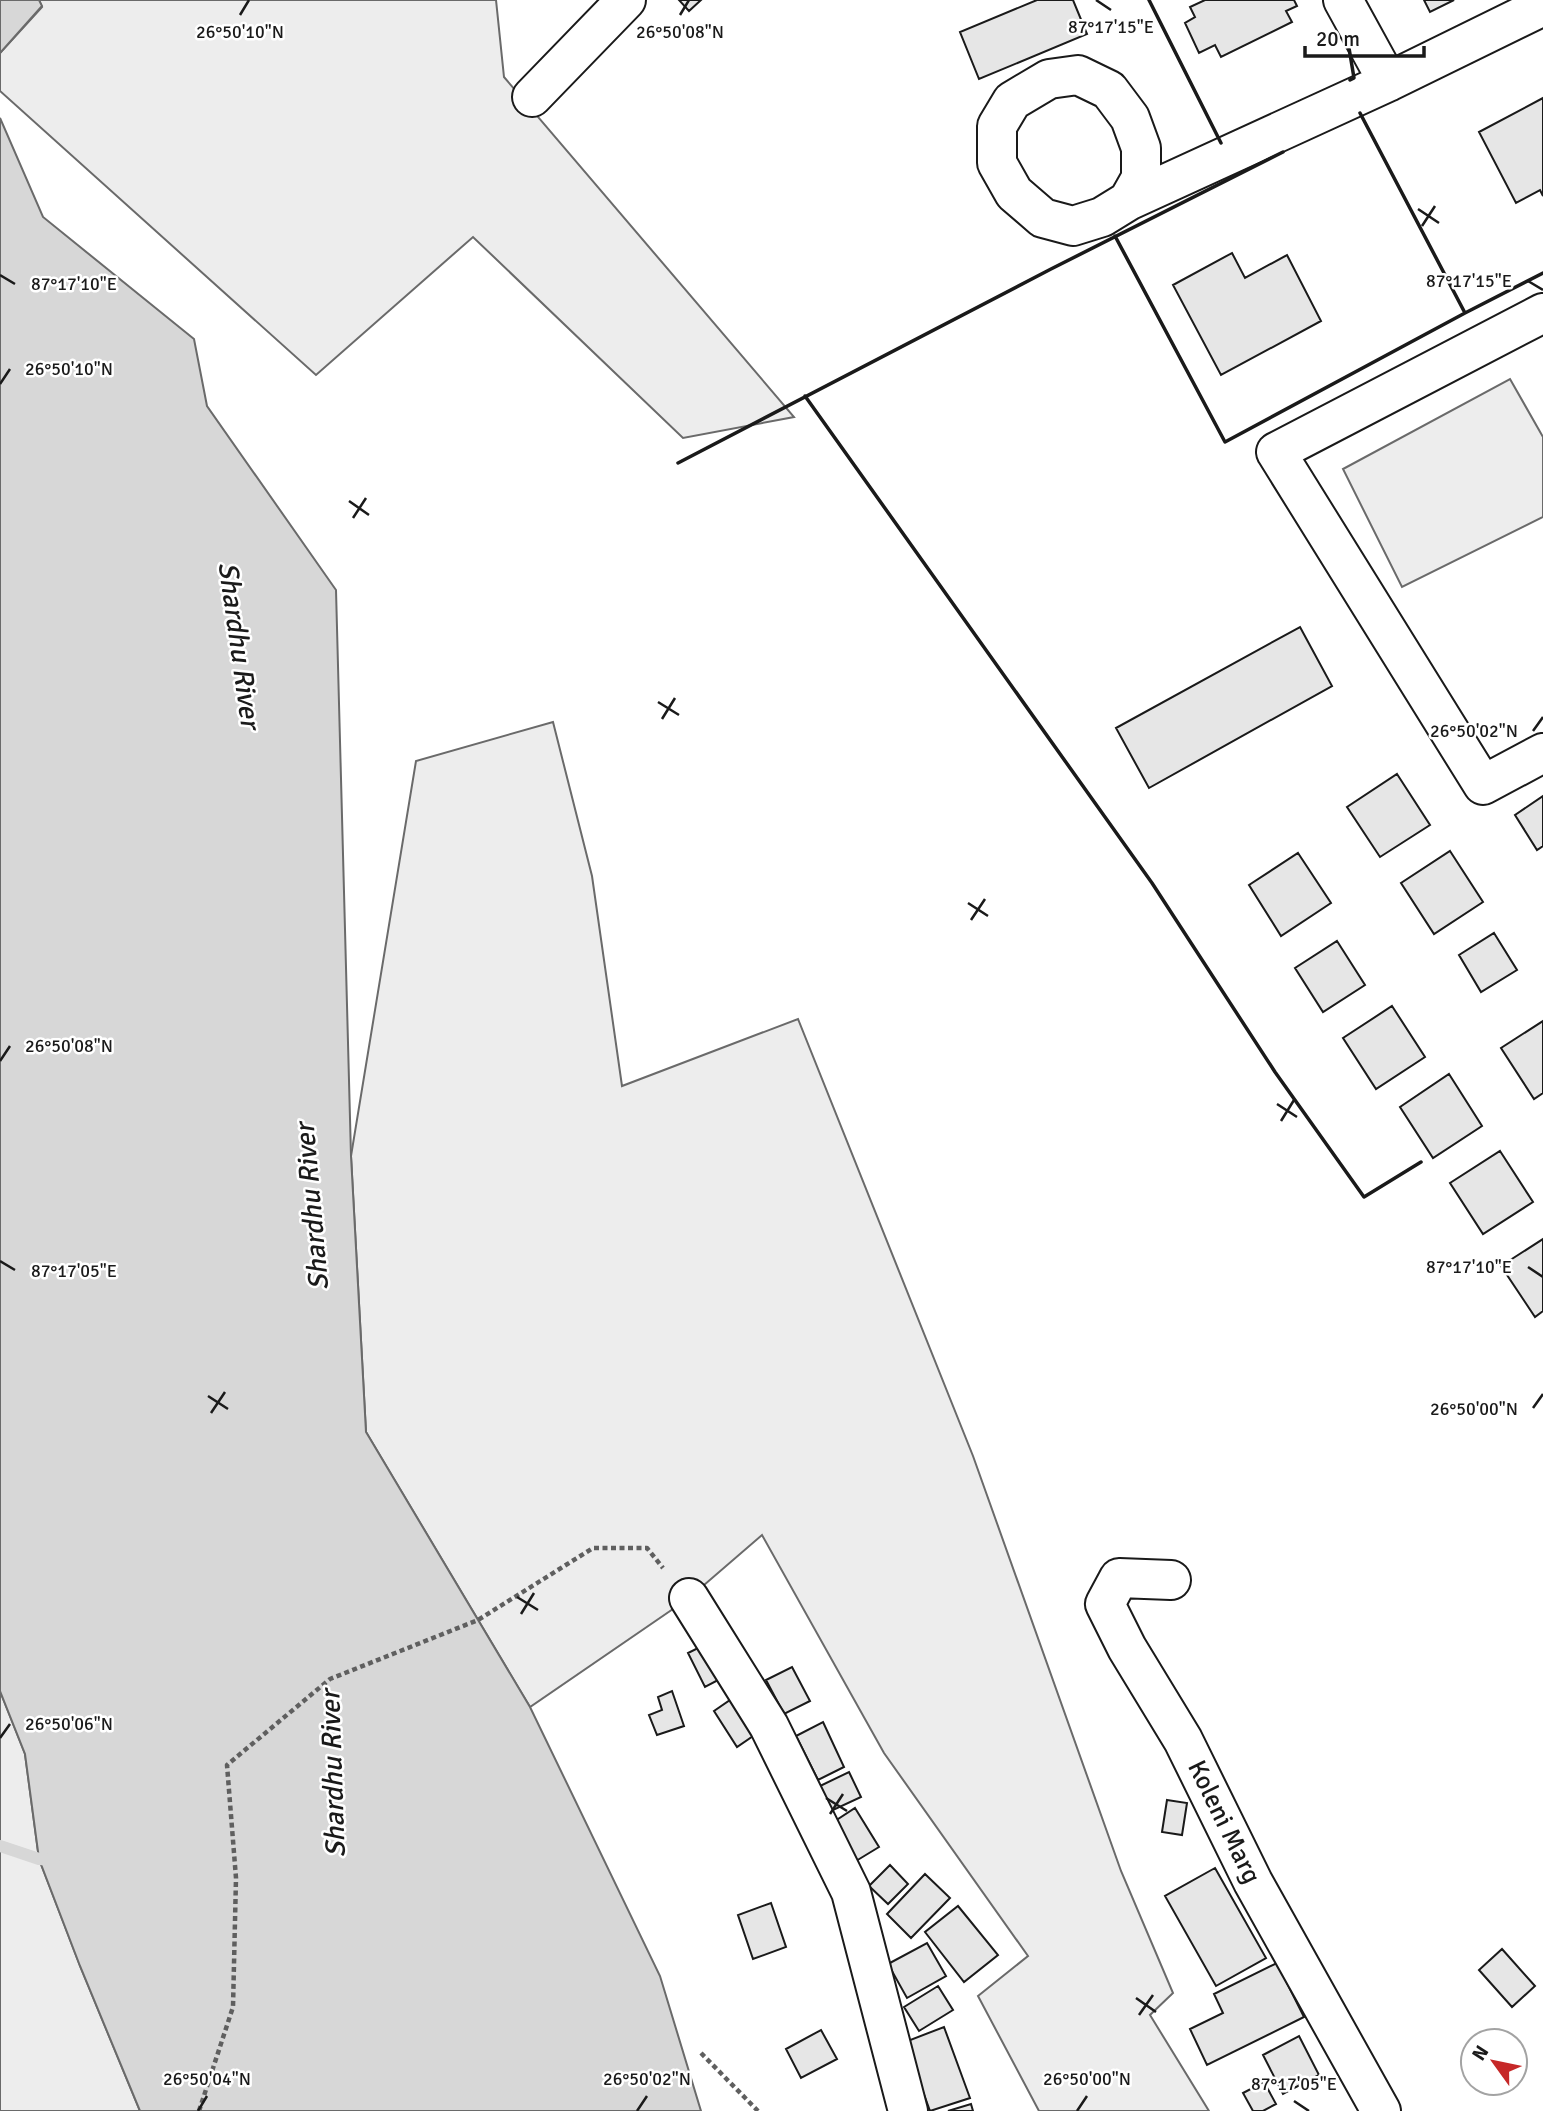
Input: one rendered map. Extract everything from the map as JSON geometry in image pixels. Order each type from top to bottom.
[{"type":"street","points":[[532,97],[626,0]]},
{"type":"street","points":[[1343,0],[1388,82]]},
{"type":"street","points":[[1128,201],[1388,82],[1543,6]]},
{"type":"street","points":[[1543,313],[1276,452],[1483,785],[1543,753]]},
{"type":"street","name":"Koleni Marg","points":[[1171,1580],[1119,1578],[1105,1604],[1127,1648],[1183,1740],[1253,1882],[1381,2111]]},
{"type":"street","points":[[689,1598],[769,1726],[851,1892],[908,2111]]},
{"type":"path","points":[[199,2111],[233,2007],[236,1878],[227,1765],[330,1678],[478,1619],[593,1548],[647,1548],[689,1598]]},
{"type":"path","points":[[701,2053],[758,2111]]},
{"type":"shaded area","points":[[39,0],[496,0],[504,77],[794,417],[683,438],[473,237],[316,375],[0,91],[0,53],[42,7]]},
{"type":"shaded area","points":[[1510,379],[1543,437],[1543,517],[1402,587],[1343,469]]},
{"type":"shaded area","points":[[553,722],[592,876],[622,1086],[798,1019],[973,1456],[1121,1871],[1173,1993],[1150,2015],[1209,2111],[1039,2111],[978,1996],[1028,1956],[884,1753],[762,1535],[689,1598],[530,1707],[366,1432],[351,1156],[416,761]]},
{"type":"shaded area","points":[[0,1691],[25,1754],[39,1859],[140,2111],[0,2111]]},
{"type":"water","points":[[0,0],[39,0],[42,6],[0,53]]},
{"type":"water","name":"Shardhu River","points":[[0,118],[43,217],[194,339],[207,406],[336,590],[351,1156],[366,1432],[530,1707],[660,1976],[701,2111],[140,2111],[39,1859],[25,1754],[0,1691]]},
{"type":"building","points":[[679,0],[701,0],[689,11]]},
{"type":"building","points":[[1037,0],[1073,0],[1087,34],[979,79],[960,32]]},
{"type":"building","points":[[1205,0],[1294,0],[1297,6],[1286,11],[1292,22],[1221,57],[1215,45],[1199,53],[1185,23],[1195,17],[1190,7]]},
{"type":"building","points":[[1424,0],[1454,0],[1430,12]]},
{"type":"building","points":[[1543,98],[1543,196],[1540,190],[1516,203],[1479,132]]},
{"type":"building","points":[[1232,253],[1245,278],[1287,255],[1321,321],[1221,375],[1173,285]]},
{"type":"building","points":[[1300,627],[1332,686],[1149,788],[1116,728]]},
{"type":"building","points":[[1397,774],[1430,825],[1380,857],[1347,807]]},
{"type":"building","points":[[1543,796],[1543,846],[1537,850],[1515,815]]},
{"type":"building","points":[[1450,851],[1483,902],[1434,934],[1401,883]]},
{"type":"building","points":[[1298,853],[1331,903],[1281,936],[1249,885]]},
{"type":"building","points":[[1494,933],[1517,970],[1481,992],[1459,955]]},
{"type":"building","points":[[1337,941],[1365,985],[1323,1012],[1295,968]]},
{"type":"building","points":[[1392,1006],[1425,1057],[1376,1089],[1343,1038]]},
{"type":"building","points":[[1543,1021],[1543,1093],[1534,1099],[1501,1048]]},
{"type":"building","points":[[1449,1074],[1482,1126],[1433,1158],[1400,1107]]},
{"type":"building","points":[[1500,1151],[1533,1202],[1483,1234],[1450,1183]]},
{"type":"building","points":[[1543,1239],[1543,1311],[1535,1317],[1501,1266]]},
{"type":"building","points":[[706,1644],[722,1678],[705,1687],[688,1653]]},
{"type":"building","points":[[792,1667],[810,1701],[784,1714],[766,1680]]},
{"type":"building","points":[[672,1691],[684,1726],[657,1735],[649,1715],[662,1710],[658,1697]]},
{"type":"building","points":[[733,1698],[756,1734],[737,1747],[714,1711]]},
{"type":"building","points":[[823,1722],[844,1767],[818,1780],[796,1736]]},
{"type":"building","points":[[849,1772],[861,1797],[831,1811],[820,1786]]},
{"type":"building","points":[[1167,1800],[1187,1803],[1182,1835],[1162,1832]]},
{"type":"building","points":[[855,1808],[879,1847],[856,1861],[832,1823]]},
{"type":"building","points":[[890,1865],[908,1884],[888,1904],[869,1886]]},
{"type":"building","points":[[1215,1868],[1266,1958],[1216,1986],[1165,1896]]},
{"type":"building","points":[[925,1874],[950,1898],[911,1938],[887,1914]]},
{"type":"building","points":[[771,1903],[786,1947],[753,1959],[738,1915]]},
{"type":"building","points":[[958,1906],[998,1955],[964,1982],[925,1932]]},
{"type":"building","points":[[927,1943],[946,1976],[907,1998],[888,1964]]},
{"type":"building","points":[[1502,1949],[1535,1986],[1512,2007],[1479,1970]]},
{"type":"building","points":[[1277,1963],[1304,2017],[1207,2065],[1190,2029],[1223,2013],[1214,1994]]},
{"type":"building","points":[[938,1986],[953,2010],[919,2031],[904,2007]]},
{"type":"building","points":[[944,2027],[970,2098],[930,2111],[905,2042]]},
{"type":"building","points":[[821,2030],[837,2059],[801,2078],[786,2049]]},
{"type":"building","points":[[1299,2036],[1319,2075],[1283,2094],[1263,2055]]},
{"type":"building","points":[[1264,2082],[1276,2104],[1263,2111],[1253,2111],[1243,2093]]},
{"type":"building","points":[[971,2104],[973,2111],[948,2111]]},
{"type":"waterway","points":[[0,1846],[39,1859],[54,1860]]},
{"type":"wall","points":[[1149,0],[1221,143]]},
{"type":"wall","points":[[1349,48],[1354,78],[1350,80]]},
{"type":"wall","points":[[1360,113],[1465,313],[1543,273]]},
{"type":"wall","points":[[678,463],[1283,152]]},
{"type":"wall","points":[[1115,236],[1225,442],[1465,313]]},
{"type":"wall","points":[[805,396],[1152,883],[1275,1072],[1364,1197],[1421,1162]]}]
